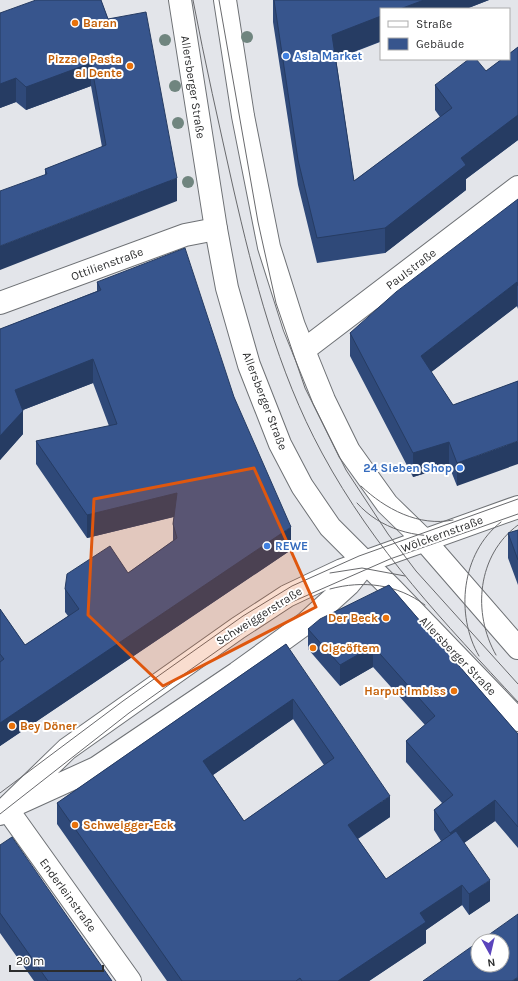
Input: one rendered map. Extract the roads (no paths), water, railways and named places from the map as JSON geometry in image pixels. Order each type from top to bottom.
[{"type":"main road","name":"Allersberger Straße","points":[[180,0],[216,229],[227,288],[241,339],[260,396],[280,444],[302,486],[330,527],[518,720]]},
{"type":"main road","points":[[225,0],[243,116],[262,221],[278,278],[324,400],[349,451],[387,504],[424,540],[518,648]]},
{"type":"main road","name":"Paulstraße","points":[[304,350],[518,188]]},
{"type":"main road","name":"Ottilienstraße","points":[[0,303],[185,235],[216,229]]},
{"type":"main road","name":"Wölckernstraße","points":[[366,563],[424,540],[518,507]]},
{"type":"main road","points":[[3,812],[96,768],[237,673],[306,623],[349,584],[366,563]]},
{"type":"main road","name":"Schweiggerstraße","points":[[3,812],[67,749],[238,628],[287,596],[342,570],[366,563]]},
{"type":"main road","name":"Enderleinstraße","points":[[3,812],[130,981]]},
{"type":"tram line","points":[[193,0],[207,70],[249,255],[268,323],[292,389],[306,421],[322,453],[343,489],[388,554],[437,614],[518,702]]},
{"type":"tram line","points":[[219,0],[258,222],[276,303],[305,388],[346,470],[388,534],[416,571],[518,684]]},
{"type":"tram line","points":[[361,486],[381,502],[403,514],[428,521],[453,520]]},
{"type":"tram line","points":[[0,793],[123,701],[243,616],[292,586],[359,556],[518,499]]},
{"type":"tram line","points":[[357,503],[376,520],[399,530],[424,535],[449,535]]},
{"type":"tram line","points":[[0,814],[129,713],[251,627],[292,602],[390,559],[518,514]]},
{"type":"tram line","points":[[479,656],[471,640],[467,622],[465,604],[466,585],[470,567],[477,550],[488,535],[501,522]]},
{"type":"tram line","points":[[496,655],[488,639],[484,621],[482,603],[483,586],[487,568],[494,552],[504,537],[518,525]]},
{"type":"tram line","points":[[330,573],[362,568],[405,576]]},
{"type":"tram line","points":[[330,589],[355,585],[391,588],[403,592],[425,605]]},
{"type":"place","name":"Baran","points":[[75,23]]},
{"type":"place","name":"Asia Market","points":[[286,56]]},
{"type":"place","name":"Pizza e Pasta al Dente","points":[[130,66]]},
{"type":"place","name":"24 Sieben Shop","points":[[460,468]]},
{"type":"place","name":"REWE","points":[[267,546]]},
{"type":"place","name":"Der Beck","points":[[386,618]]},
{"type":"place","name":"Cigcöftem","points":[[313,648]]},
{"type":"place","name":"Harput Imbiss","points":[[454,691]]},
{"type":"place","name":"Bey Döner","points":[[12,726]]},
{"type":"place","name":"Schweigger-Eck","points":[[75,825]]}]
